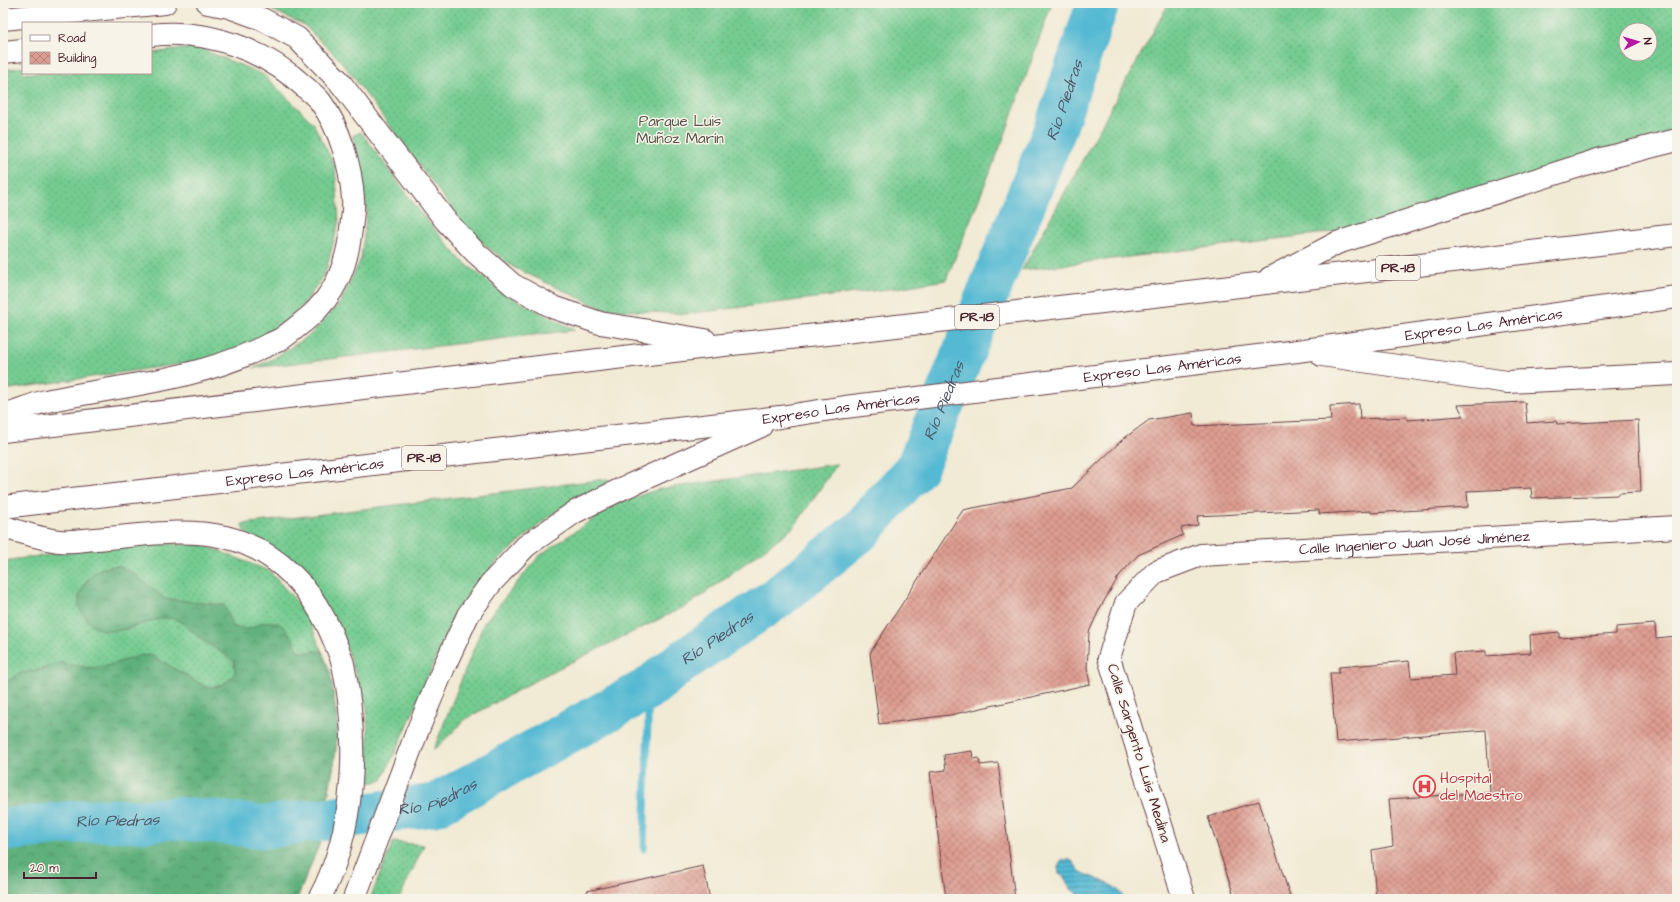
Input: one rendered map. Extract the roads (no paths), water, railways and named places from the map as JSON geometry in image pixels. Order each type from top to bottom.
[{"type":"main road","points":[[3,19],[165,3]]},
{"type":"main road","points":[[208,3],[229,7],[262,19],[297,38],[339,81],[446,221],[476,253],[513,285],[555,308],[600,323],[732,344]]},
{"type":"main road","points":[[3,415],[44,402],[200,371],[242,357],[281,339],[309,317],[322,304],[337,284],[349,243],[354,201],[349,168],[335,128],[319,100],[291,73],[256,53],[212,38],[187,34],[152,35]]},
{"type":"main road","points":[[3,52],[22,50]]},
{"type":"main road","points":[[1258,284],[1337,243],[1598,160],[1677,140]]},
{"type":"main road","name":"PR-18","points":[[3,430],[1677,235]]},
{"type":"main road","name":"Expreso Las Américas","points":[[3,507],[780,417],[845,407],[1297,351],[1677,297]]},
{"type":"main road","points":[[1297,351],[1508,382],[1677,374]]},
{"type":"main road","points":[[356,894],[417,732],[444,667],[468,615],[491,583],[526,546],[575,512],[780,417]]},
{"type":"main road","points":[[3,527],[60,541],[197,532],[226,538],[248,546],[275,560],[303,585],[325,618],[343,663],[351,724],[352,768],[349,810],[338,849],[322,893]]},
{"type":"main road","name":"Calle Ingeniero Juan José Jiménez","points":[[1156,572],[1201,555],[1677,527]]},
{"type":"main road","name":"Calle Sargento Luis Medina","points":[[1156,572],[1126,603],[1109,658],[1184,899]]},
{"type":"water","points":[[1062,860],[1071,860],[1080,871],[1111,885],[1121,893],[1124,899],[1083,899],[1070,888],[1064,877],[1059,874],[1058,867]]},
{"type":"waterway","name":"Río Piedras","points":[[3,830],[97,820],[142,821],[174,818],[266,827],[435,805],[649,688],[680,663],[777,598],[860,531],[917,467],[1055,129],[1098,3]]},
{"type":"waterway","points":[[644,849],[649,688]]},
{"type":"place","name":"Hospital del Maestro","points":[[1424,787]]},
{"type":"park label","name":"Parque Luis Muñoz Marín","points":[[680,130]]}]
